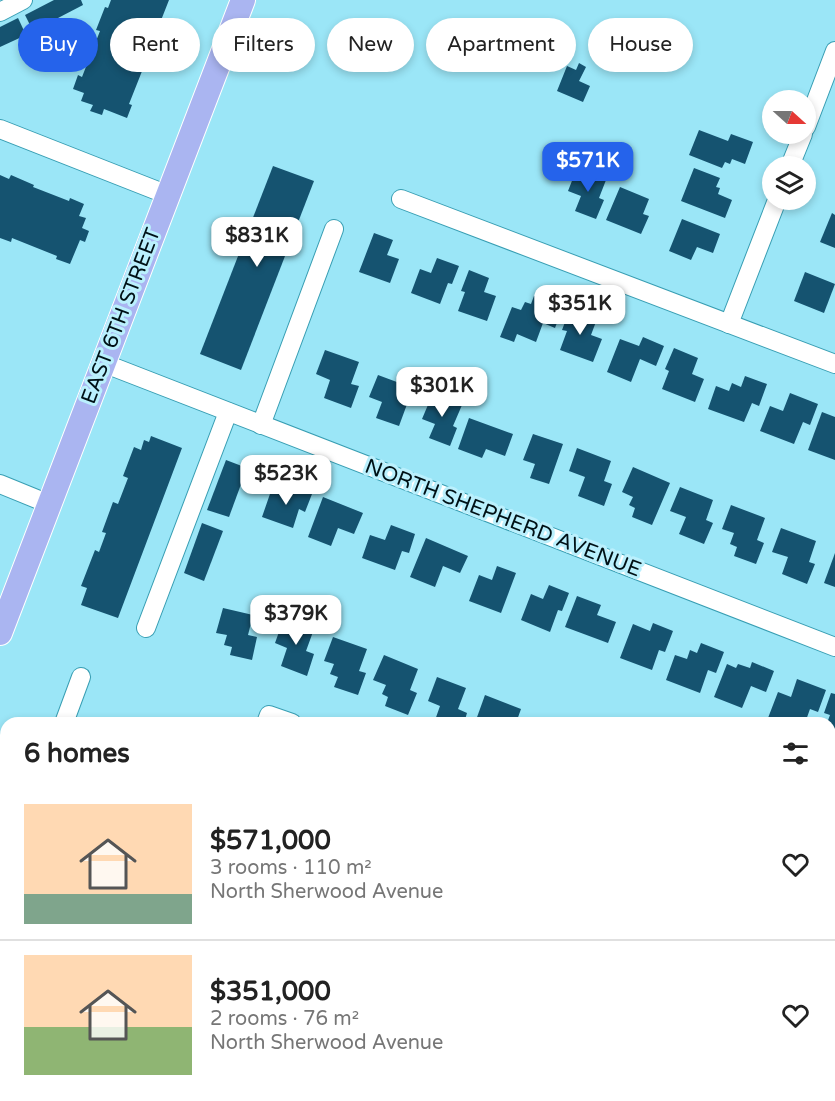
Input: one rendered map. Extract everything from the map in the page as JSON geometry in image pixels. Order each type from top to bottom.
[{"type":"main road","name":"EAST 6TH STREET","points":[[0,633],[243,0]]},
{"type":"street","points":[[0,12],[23,0]]},
{"type":"street","points":[[816,101],[835,51]]},
{"type":"street","points":[[0,129],[168,195]]},
{"type":"street","points":[[401,199],[835,364]]},
{"type":"street","points":[[729,324],[773,210]]},
{"type":"street","points":[[261,425],[334,229]]},
{"type":"street","name":"NORTH SHEPHERD AVENUE","points":[[103,363],[835,647]]},
{"type":"street","points":[[147,628],[228,412]]},
{"type":"street","points":[[0,484],[49,504]]},
{"type":"street","points":[[66,717],[81,677]]},
{"type":"building","points":[[54,0],[81,0],[83,5],[58,18],[26,18],[25,15]]},
{"type":"building","points":[[111,0],[169,0],[162,18],[110,18],[110,72],[142,72],[129,104],[132,105],[127,118],[104,109],[102,115],[90,111],[93,105],[81,101],[84,93],[73,89],[78,75],[82,77],[84,72],[98,72],[100,31],[98,25],[105,7],[108,8]]},
{"type":"building","points":[[18,18],[18,39],[0,47],[0,27]]},
{"type":"building","points":[[579,63],[586,67],[579,81],[590,86],[583,102],[557,91],[565,72],[576,72]]},
{"type":"building","points":[[699,130],[728,141],[731,134],[753,142],[745,164],[732,159],[730,164],[725,162],[722,168],[689,155]]},
{"type":"building","points":[[273,166],[314,181],[241,370],[200,354]]},
{"type":"building","points":[[577,168],[606,180],[599,198],[604,200],[596,219],[575,211],[581,196],[568,191]]},
{"type":"building","points":[[694,168],[720,178],[716,187],[720,188],[718,194],[732,200],[725,218],[681,201]]},
{"type":"building","points":[[0,175],[9,179],[11,175],[34,185],[33,187],[69,201],[70,198],[84,204],[79,216],[86,218],[82,228],[89,231],[85,242],[80,240],[70,264],[56,259],[57,256],[12,238],[11,242],[0,238]]},
{"type":"building","points":[[620,187],[649,199],[643,214],[649,216],[641,234],[606,220]]},
{"type":"building","points":[[832,213],[835,215],[835,248],[820,242]]},
{"type":"building","points":[[682,219],[720,234],[713,253],[697,247],[691,260],[669,251]]},
{"type":"building","points":[[374,233],[393,240],[387,255],[399,259],[390,283],[359,272]]},
{"type":"building","points":[[437,258],[459,266],[452,284],[448,283],[440,304],[411,293],[420,269],[431,273]]},
{"type":"building","points":[[469,270],[489,278],[484,292],[496,296],[487,321],[458,311],[465,292],[461,291]]},
{"type":"building","points":[[805,272],[835,284],[824,313],[794,301]]},
{"type":"building","points":[[534,296],[563,307],[555,328],[543,323],[536,342],[517,334],[514,342],[500,337],[512,307],[521,310],[525,302],[531,304]]},
{"type":"building","points":[[570,309],[597,319],[591,335],[602,339],[593,362],[560,350],[567,331],[562,330]]},
{"type":"building","points":[[643,337],[664,346],[656,366],[640,359],[631,382],[607,372],[620,339],[639,346]]},
{"type":"building","points":[[674,348],[698,358],[692,374],[704,379],[695,402],[662,389],[669,371],[665,369]]},
{"type":"building","points":[[325,350],[359,362],[351,384],[359,386],[351,408],[324,398],[330,380],[316,374]]},
{"type":"building","points":[[378,375],[413,388],[399,426],[376,418],[382,402],[369,397]]},
{"type":"building","points":[[745,376],[767,384],[759,406],[752,403],[744,422],[708,409],[716,386],[729,391],[732,383],[741,387]]},
{"type":"building","points":[[433,393],[462,405],[453,426],[457,428],[450,446],[429,438],[435,424],[422,419]]},
{"type":"building","points":[[790,393],[818,404],[810,425],[803,422],[794,444],[760,431],[770,406],[783,411]]},
{"type":"building","points":[[822,412],[835,417],[835,460],[808,450]]},
{"type":"building","points":[[469,418],[513,434],[505,456],[486,449],[482,458],[458,449]]},
{"type":"building","points":[[533,434],[563,444],[549,484],[530,478],[535,464],[523,460]]},
{"type":"building","points":[[151,436],[182,448],[118,618],[81,605],[87,588],[81,586],[95,550],[99,552],[106,533],[102,532],[113,502],[118,504],[128,478],[123,476],[134,447],[141,450],[144,440],[149,442]]},
{"type":"building","points":[[577,448],[611,461],[604,481],[612,484],[604,506],[578,496],[585,477],[569,471]]},
{"type":"building","points":[[226,460],[247,468],[229,517],[207,510]]},
{"type":"building","points":[[633,467],[670,483],[652,525],[632,517],[635,508],[629,505],[633,497],[622,492]]},
{"type":"building","points":[[291,486],[312,494],[305,512],[299,509],[293,528],[262,517],[271,491],[287,497]]},
{"type":"building","points":[[680,487],[713,500],[706,520],[713,523],[704,544],[679,534],[686,517],[670,511]]},
{"type":"building","points":[[323,497],[363,513],[354,534],[338,528],[331,546],[308,537]]},
{"type":"building","points":[[731,505],[765,518],[757,540],[764,543],[756,564],[734,556],[737,547],[730,544],[734,533],[722,529]]},
{"type":"building","points":[[202,523],[223,531],[204,581],[184,573]]},
{"type":"building","points":[[391,525],[415,534],[409,553],[402,551],[395,570],[362,558],[370,535],[385,540]]},
{"type":"building","points":[[781,528],[816,541],[809,562],[815,564],[807,584],[782,574],[788,557],[772,552]]},
{"type":"building","points":[[426,538],[468,556],[460,573],[443,566],[435,587],[410,577]]},
{"type":"building","points":[[835,553],[835,587],[824,583]]},
{"type":"building","points":[[497,566],[516,573],[501,613],[469,601],[479,575],[492,580]]},
{"type":"building","points":[[549,585],[569,593],[562,611],[558,610],[550,632],[521,620],[531,594],[543,599]]},
{"type":"building","points":[[577,596],[601,605],[597,615],[616,622],[608,643],[565,627]]},
{"type":"building","points":[[223,608],[253,615],[248,635],[257,637],[252,660],[230,655],[232,647],[224,645],[227,635],[216,633]]},
{"type":"building","points":[[284,618],[314,629],[306,651],[314,654],[307,676],[281,666],[287,648],[275,643]]},
{"type":"building","points":[[653,623],[673,631],[665,652],[659,650],[652,670],[620,658],[633,624],[650,631]]},
{"type":"building","points":[[333,637],[367,649],[359,671],[366,673],[358,695],[334,687],[338,677],[330,674],[334,664],[324,661]]},
{"type":"building","points":[[701,643],[724,652],[716,673],[708,670],[700,693],[666,680],[675,655],[687,659],[690,650],[697,653]]},
{"type":"building","points":[[384,655],[418,669],[410,690],[417,693],[408,715],[385,706],[388,697],[382,694],[386,685],[373,680]]},
{"type":"building","points":[[752,662],[774,671],[766,692],[751,686],[742,708],[714,697],[727,664],[736,668],[738,664],[750,668]]},
{"type":"building","points":[[437,677],[466,688],[458,709],[467,713],[466,717],[436,717],[440,706],[428,701]]},
{"type":"building","points":[[797,679],[826,690],[818,712],[810,709],[807,717],[768,717],[778,692],[791,697]]},
{"type":"building","points":[[831,693],[835,694],[835,717],[829,717],[830,715],[824,713]]},
{"type":"building","points":[[485,695],[521,709],[518,717],[477,717]]}]
